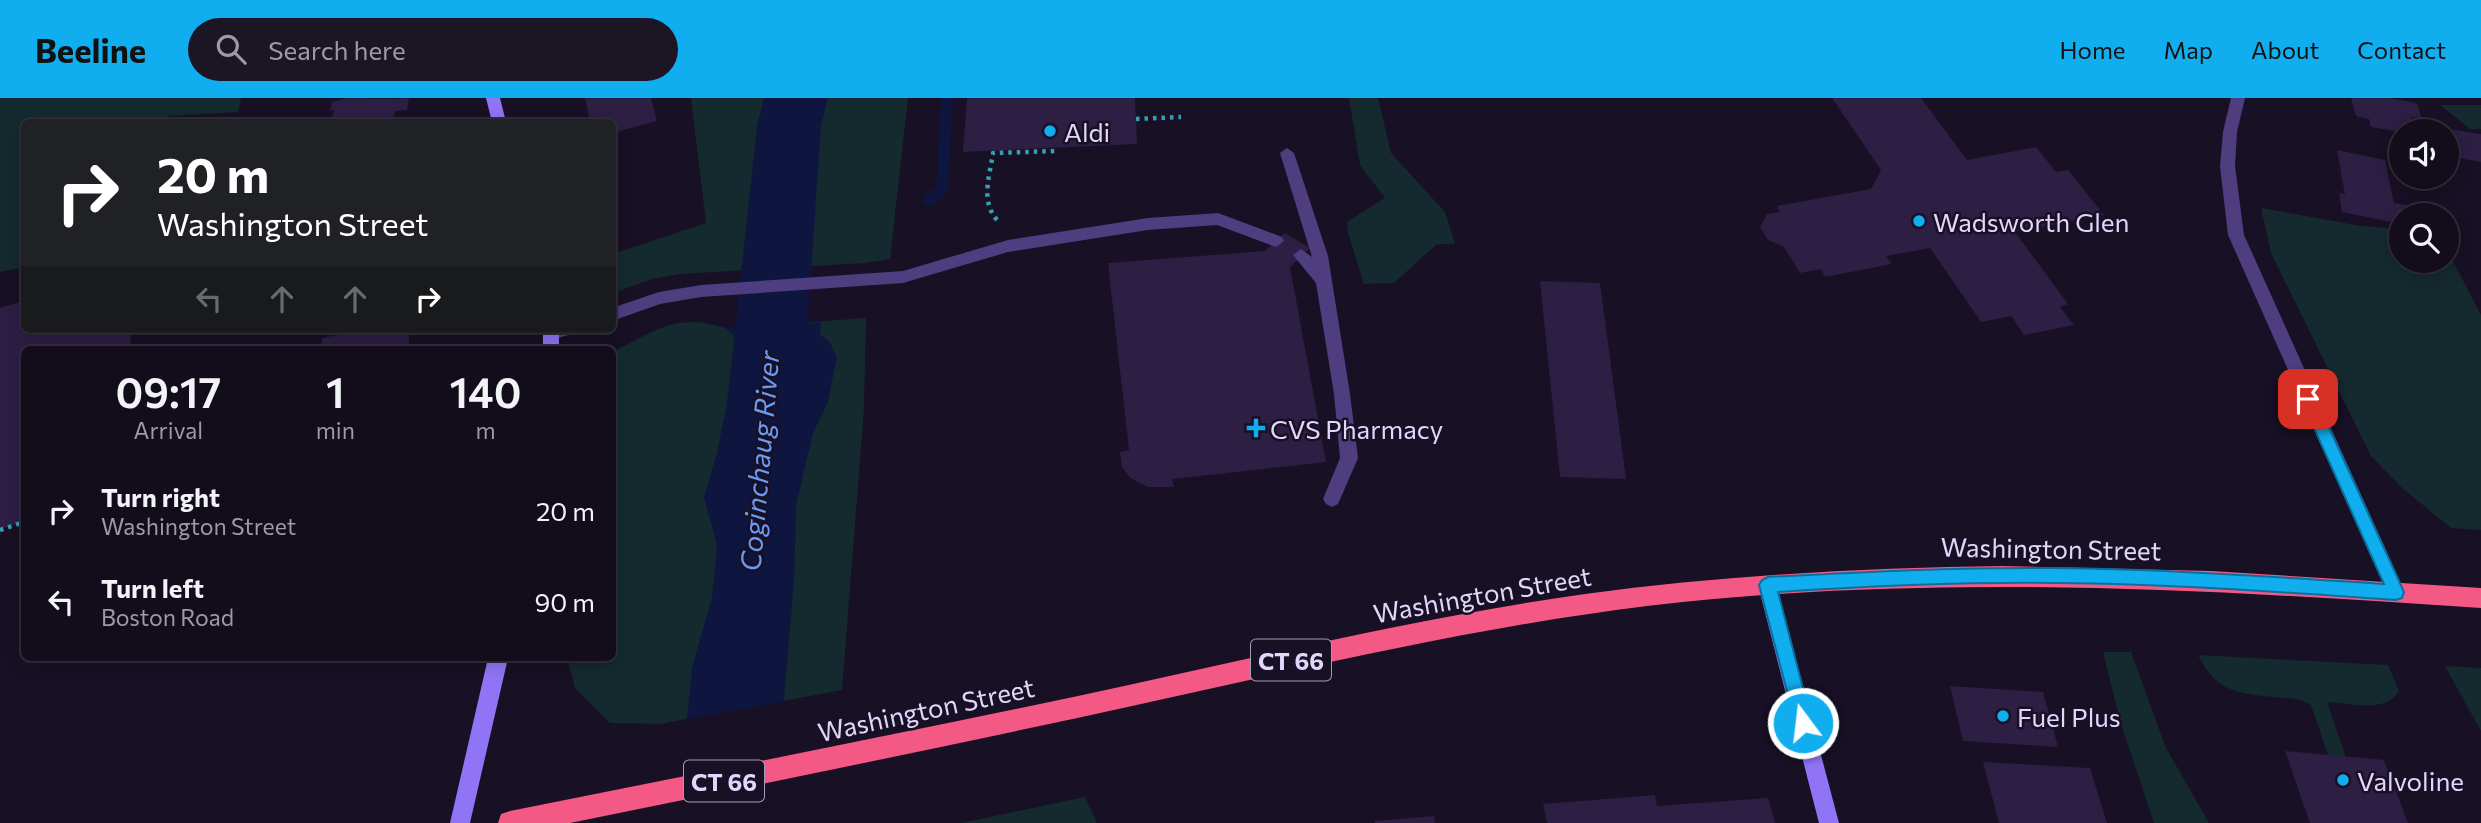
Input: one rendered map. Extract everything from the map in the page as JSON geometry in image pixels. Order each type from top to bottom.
[{"type":"highway","name":"Washington Street","points":[[510,823],[820,762],[1434,630],[1622,600],[1768,585],[1889,578],[2055,575],[2216,581],[2481,598]]},
{"type":"street","points":[[493,98],[498,119]]},
{"type":"street","points":[[2238,98],[2229,136],[2227,167],[2228,199],[2236,235],[2396,592]]},
{"type":"street","points":[[1287,153],[1320,256],[1342,394],[1349,458],[1332,499]]},
{"type":"street","points":[[616,313],[659,298],[701,291],[865,281],[918,274],[1008,246],[1148,224],[1217,219],[1276,241]]},
{"type":"street","points":[[1301,256],[1314,267],[1324,283]]},
{"type":"street","points":[[1768,585],[1829,823]]},
{"type":"street","points":[[460,823],[497,661]]},
{"type":"path","points":[[1136,119],[1181,117]]},
{"type":"path","points":[[1001,222],[993,217],[986,202],[993,153],[1057,151]]},
{"type":"path","points":[[0,530],[21,523]]},
{"type":"green space","points":[[0,98],[241,98],[238,112],[159,119],[21,119],[21,268],[0,272]]},
{"type":"green space","points":[[691,98],[908,98],[890,259],[865,263],[680,274],[652,279],[616,292],[616,253],[706,223]]},
{"type":"green space","points":[[1349,98],[1378,98],[1391,153],[1445,212],[1455,244],[1437,244],[1394,283],[1364,284],[1348,233],[1347,222],[1385,198],[1360,165]]},
{"type":"green space","points":[[2440,105],[2481,105],[2481,129],[2470,129]]},
{"type":"green space","points":[[2261,208],[2361,226],[2389,228],[2389,273],[2459,273],[2481,315],[2481,530],[2451,528],[2402,488],[2371,456],[2271,253]]},
{"type":"green space","points":[[866,318],[864,409],[842,690],[660,724],[610,723],[575,688],[568,661],[616,661],[616,350],[654,331],[679,323],[692,322],[725,328]]},
{"type":"green space","points":[[2103,652],[2131,652],[2166,748],[2209,823],[2154,823],[2121,724]]},
{"type":"green space","points":[[2198,655],[2388,665],[2399,691],[2385,703],[2376,705],[2327,702],[2346,757],[2328,755],[2311,705],[2293,699],[2248,694],[2228,688],[2212,676]]},
{"type":"green space","points":[[2445,666],[2481,668],[2481,731]]},
{"type":"green space","points":[[1085,797],[1097,823],[961,823]]},
{"type":"water","points":[[821,322],[820,335],[829,341],[837,357],[828,402],[813,433],[796,505],[794,582],[784,700],[786,823],[647,823],[687,720],[692,668],[712,597],[717,546],[704,497],[717,453],[740,340],[725,328]]},
{"type":"pier","points":[[787,701],[790,823],[643,823],[683,720]]},
{"type":"building","points":[[346,98],[409,98],[407,110],[395,111],[394,119],[332,119],[334,110],[330,111],[332,102]]},
{"type":"building","points":[[585,98],[651,98],[657,121],[616,132],[616,119],[585,119],[589,117]]},
{"type":"building","name":"Aldi","points":[[967,98],[1135,98],[1137,144],[963,152]]},
{"type":"building","name":"Wadsworth Glen","points":[[1832,98],[1921,98],[1967,160],[2036,147],[2056,172],[2068,170],[2104,215],[2015,232],[2068,304],[2060,307],[2074,325],[2024,335],[2011,316],[1981,322],[1930,248],[1886,256],[1892,264],[1825,277],[1821,269],[1800,273],[1784,247],[1768,240],[1760,227],[1767,214],[1780,212],[1777,206],[1871,189],[1881,170]]},
{"type":"building","points":[[2351,98],[2389,98],[2417,103],[2422,119],[2389,119],[2389,130],[2371,127],[2369,119],[2356,116]]},
{"type":"building","points":[[2459,131],[2481,134],[2481,162],[2459,158]]},
{"type":"building","points":[[2337,150],[2385,160],[2394,203],[2389,203],[2389,222],[2342,212],[2339,193],[2345,194]]},
{"type":"building","name":"CVS Pharmacy","points":[[1285,233],[1310,248],[1290,267],[1326,462],[1172,479],[1174,487],[1148,487],[1130,478],[1122,467],[1120,452],[1129,450],[1108,263],[1265,251]]},
{"type":"building","points":[[1540,281],[1600,283],[1626,479],[1560,477]]},
{"type":"building","points":[[21,302],[21,333],[131,333],[130,346],[21,346],[21,523],[0,529],[0,308]]},
{"type":"building","points":[[409,333],[409,346],[321,346],[322,338],[343,334]]},
{"type":"building","name":"Fuel Plus","points":[[1950,686],[2043,692],[2058,747],[1963,741]]},
{"type":"building","name":"Valvoline","points":[[2285,751],[2384,760],[2408,823],[2310,823]]},
{"type":"building","points":[[1983,762],[2090,768],[2107,823],[1999,823]]},
{"type":"building","points":[[1655,795],[1657,806],[1768,798],[1775,823],[1547,823],[1543,804]]},
{"type":"building","points":[[1434,816],[1435,823],[1375,823],[1375,821]]},
{"type":"waterway","name":"Coginchaug River","points":[[762,431],[789,126],[796,98]]},
{"type":"waterway","points":[[929,200],[942,190],[947,98]]},
{"type":"place","name":"Aldi","points":[[1050,131]]},
{"type":"place","name":"Wadsworth Glen","points":[[1919,221]]},
{"type":"place","name":"CVS Pharmacy","points":[[1256,428]]},
{"type":"place","name":"Fuel Plus","points":[[2003,716]]},
{"type":"place","name":"Valvoline","points":[[2343,780]]},
{"type":"route","points":[[1803,723],[1768,585],[1889,578],[2055,575],[2396,592],[2308,399]]}]
